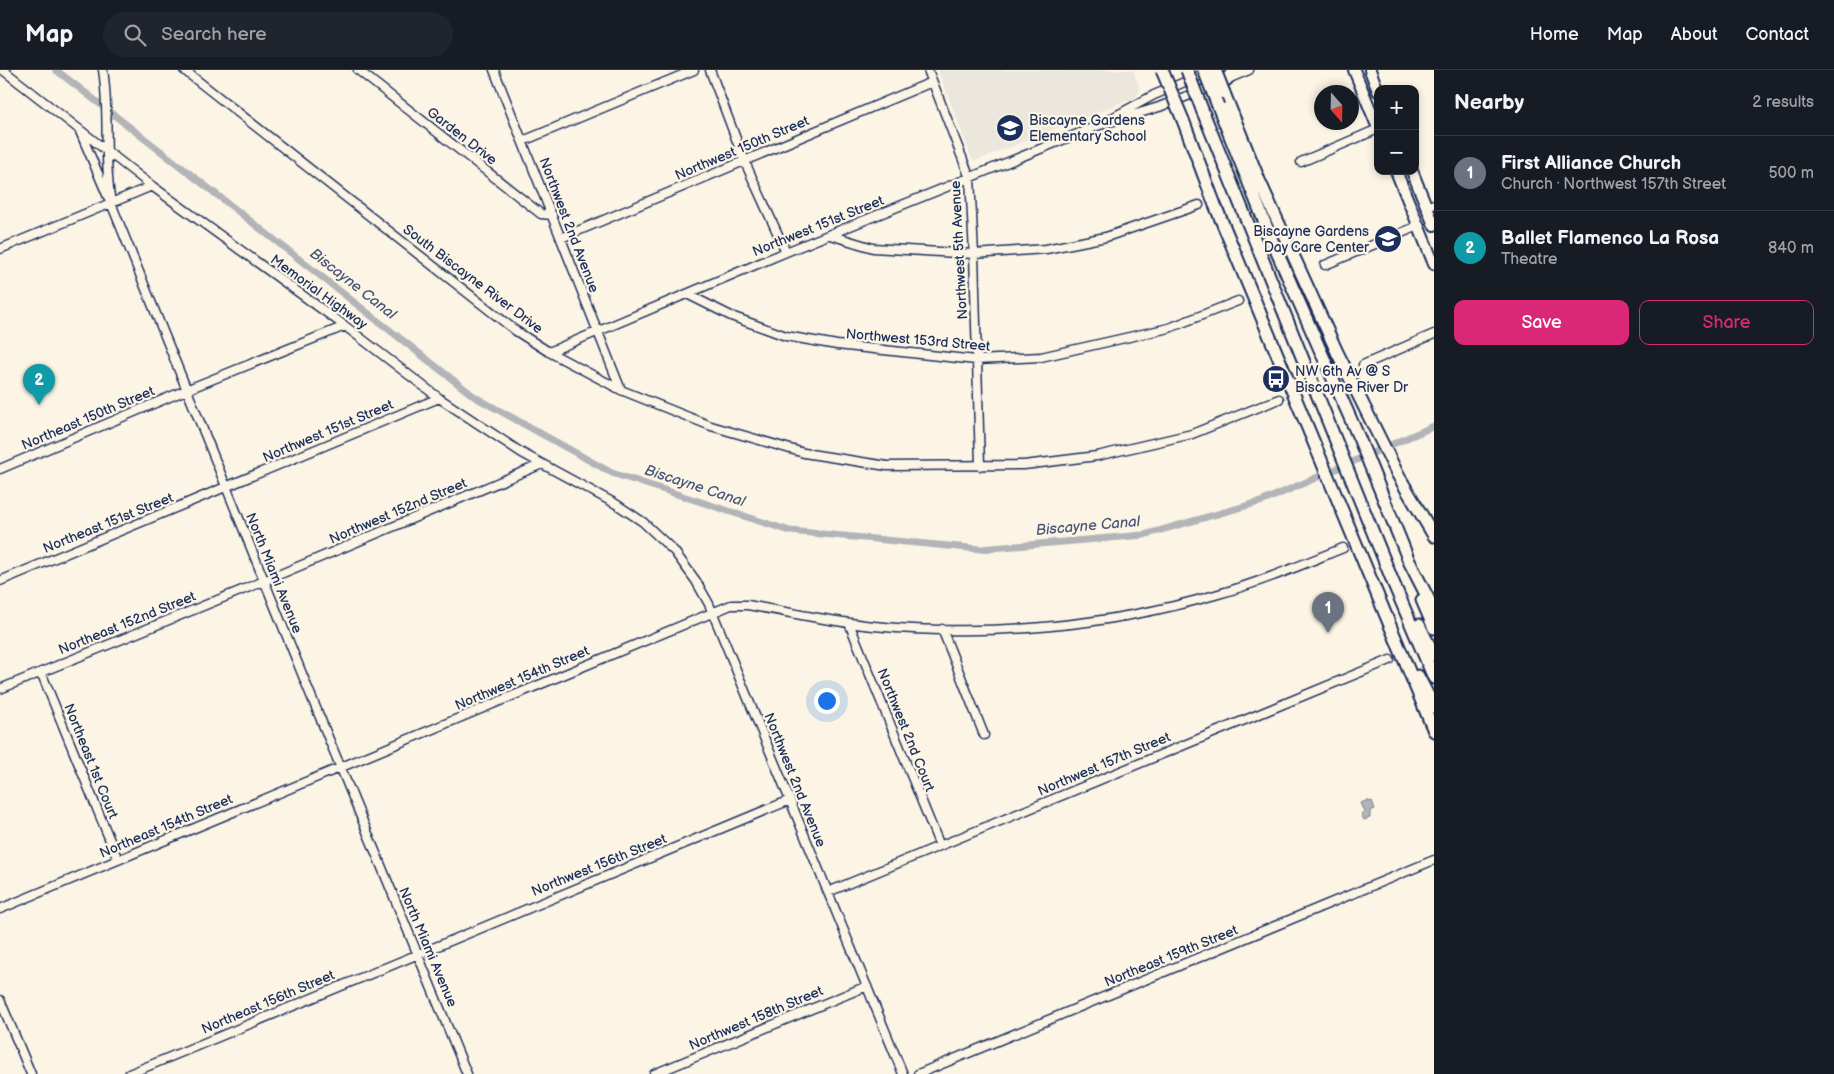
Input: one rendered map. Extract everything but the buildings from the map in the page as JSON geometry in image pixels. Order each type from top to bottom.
[{"type":"highway","points":[[1162,70],[1215,206],[1434,731]]},
{"type":"highway","points":[[1189,70],[1340,446],[1398,584],[1434,655]]},
{"type":"highway","points":[[1204,70],[1273,243],[1373,471],[1434,628]]},
{"type":"highway","points":[[1214,70],[1287,243],[1370,420],[1398,475],[1434,536]]},
{"type":"highway","points":[[1226,80],[1235,70]]},
{"type":"highway","points":[[1354,479],[1393,582],[1434,678]]},
{"type":"highway","points":[[1354,539],[1362,549],[1390,616],[1434,707]]},
{"type":"highway","points":[[1409,561],[1431,606]]},
{"type":"highway","points":[[1422,633],[1434,651]]},
{"type":"main road","points":[[1354,70],[1374,118]]},
{"type":"main road","points":[[1370,70],[1376,85]]},
{"type":"main road","points":[[1398,175],[1434,264]]},
{"type":"main road","points":[[1403,175],[1413,199],[1430,205]]},
{"type":"main road","points":[[1414,175],[1430,205],[1434,225]]},
{"type":"street","name":"Memorial Highway","points":[[3,70],[152,186],[345,326],[439,398],[495,437],[633,515]]},
{"type":"street","name":"North Miami Avenue","points":[[103,70],[106,90],[111,203],[467,1074]]},
{"type":"street","name":"South Biscayne River Drive","points":[[184,70],[516,332],[549,352],[621,390],[711,426],[804,453],[887,466],[1024,465],[1106,454],[1192,434],[1279,399]]},
{"type":"street","name":"Garden Drive","points":[[358,70],[541,214],[552,214]]},
{"type":"street","name":"Northwest 2nd Avenue","points":[[494,70],[621,390]]},
{"type":"street","points":[[523,141],[694,70]]},
{"type":"street","points":[[710,70],[744,160],[786,252]]},
{"type":"street","name":"Northwest 5th Avenue","points":[[928,70],[970,178],[980,466]]},
{"type":"street","name":"Northwest 151st Street","points":[[1097,126],[1154,95],[1214,70]]},
{"type":"street","name":"Northwest 151st Street","points":[[549,352],[786,252],[1097,126],[1159,108],[1249,70]]},
{"type":"street","name":"Northwest 150th Street","points":[[561,238],[932,82]]},
{"type":"street","points":[[1154,95],[1159,108]]},
{"type":"street","points":[[78,128],[111,203]]},
{"type":"street","points":[[1301,162],[1374,130]]},
{"type":"street","points":[[0,249],[152,186]]},
{"type":"street","points":[[830,235],[873,248],[974,254],[1046,248],[1106,237],[1199,205]]},
{"type":"street","points":[[1325,265],[1418,226]]},
{"type":"street","name":"Northwest 153rd Street","points":[[687,294],[731,316],[786,336],[837,344],[976,360],[1042,357],[1160,330],[1238,301]]},
{"type":"street","points":[[186,390],[345,326]]},
{"type":"street","points":[[1363,365],[1434,334]]},
{"type":"street","name":"Northeast 150th Street","points":[[0,469],[186,390]]},
{"type":"street","name":"Northwest 151st Street","points":[[226,488],[439,398]]},
{"type":"street","name":"Northwest 152nd Street","points":[[264,581],[542,464]]},
{"type":"street","name":"Northeast 151st Street","points":[[0,581],[226,488]]},
{"type":"street","name":"Northwest 2nd Avenue","points":[[633,515],[651,528],[674,551],[696,581],[712,612],[903,1074]]},
{"type":"street","name":"Northwest 154th Street","points":[[341,767],[731,605],[742,604],[849,623],[889,628],[942,630],[1042,627],[1138,613],[1189,602],[1232,590],[1343,548]]},
{"type":"street","name":"Northeast 152nd Street","points":[[0,690],[264,581]]},
{"type":"street","name":"Northwest 2nd Court","points":[[849,623],[940,846]]},
{"type":"street","points":[[942,630],[984,735]]},
{"type":"street","name":"Northwest 157th Street","points":[[828,892],[1390,660]]},
{"type":"street","name":"Northeast 1st Court","points":[[40,672],[118,860]]},
{"type":"street","name":"Northeast 154th Street","points":[[0,909],[341,767]]},
{"type":"street","name":"Northwest 156th Street","points":[[418,954],[790,800]]},
{"type":"street","name":"Northeast 159th Street","points":[[918,1074],[1434,860]]},
{"type":"street","name":"Northeast 156th Street","points":[[129,1074],[418,954]]},
{"type":"street","name":"Northwest 158th Street","points":[[654,1074],[867,986]]},
{"type":"street","points":[[0,1000],[31,1074]]},
{"type":"shaded area","name":"Biscayne Gardens Elementary School","points":[[938,70],[1133,70],[1140,89],[1136,97],[975,161],[972,159]]},
{"type":"shaded area","points":[[1368,800],[1369,802],[1372,801],[1375,809],[1370,811],[1370,818],[1364,820],[1361,814],[1365,812],[1361,803]]},
{"type":"waterway","name":"Biscayne Canal","points":[[56,70],[475,397],[612,473],[790,531],[980,549],[1144,535],[1263,501],[1434,426]]},
{"type":"place","name":"Biscayne Gardens Elementary School","points":[[1010,128]]},
{"type":"place","name":"Biscayne Gardens Day Care Center","points":[[1388,239]]},
{"type":"place","name":"NW 6th Av @ S Biscayne River Dr","points":[[1276,379]]},
{"type":"place","name":"Ballet Flamenco La Rosa","points":[[39,405]]},
{"type":"place","name":"First Alliance Church","points":[[1328,633]]}]
